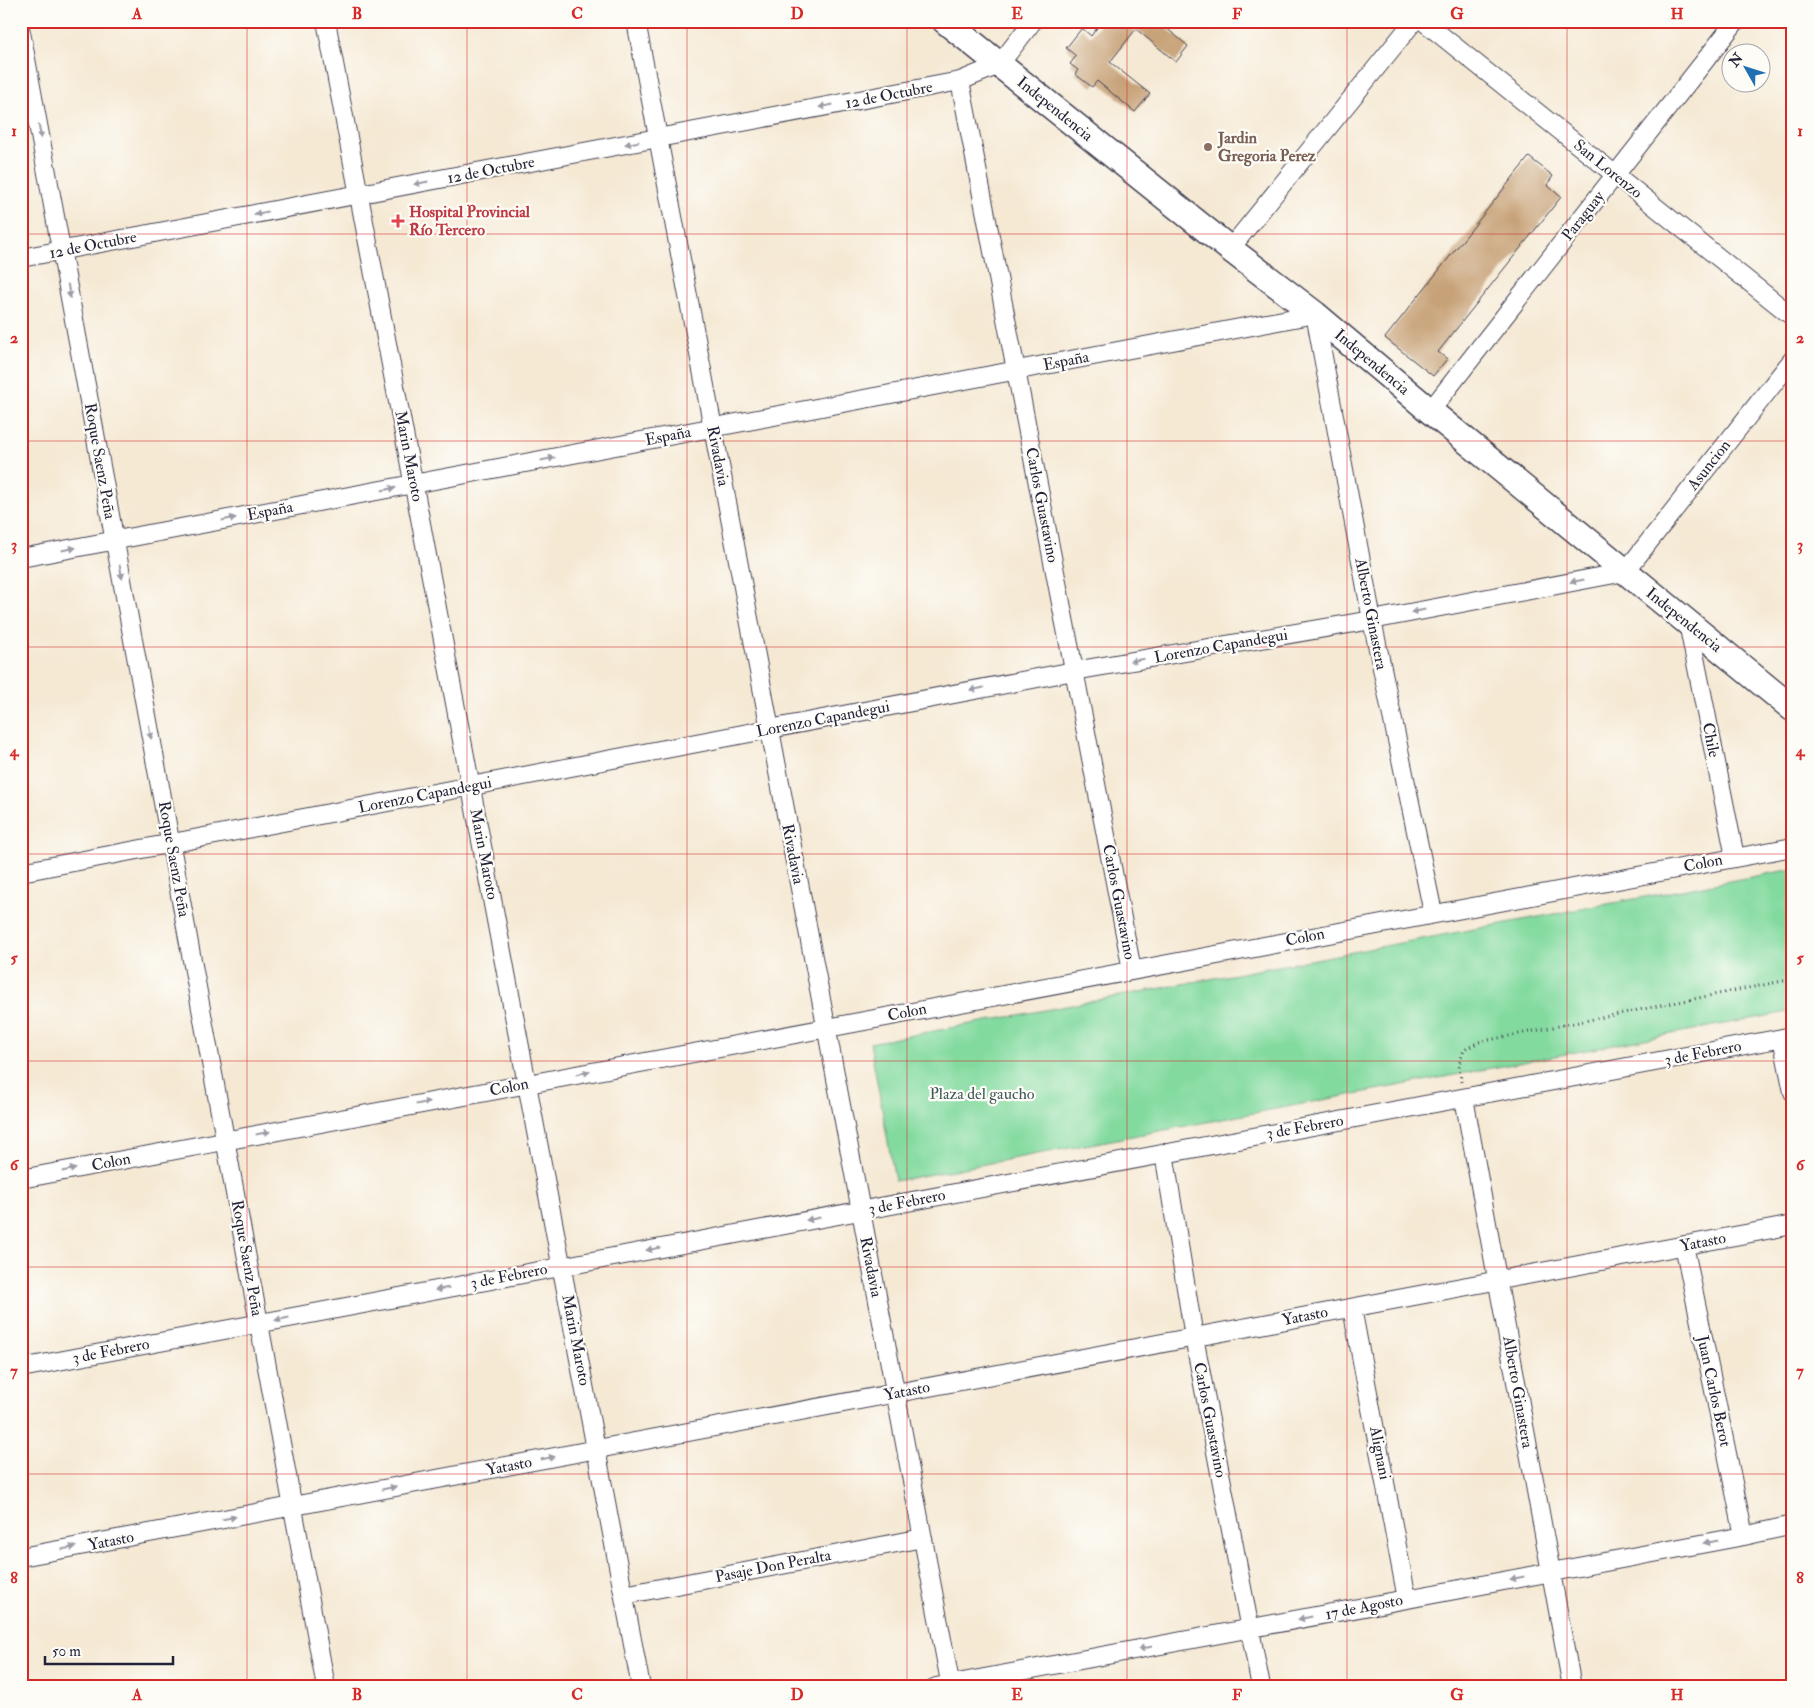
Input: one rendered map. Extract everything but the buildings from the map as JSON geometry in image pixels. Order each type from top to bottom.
[{"type":"main road","name":"Independencia","points":[[944,21],[1230,249],[1315,314],[1793,710]]},
{"type":"street","name":"Marin Maroto","points":[[326,21],[641,1687]]},
{"type":"street","name":"Rivadavia","points":[[636,21],[923,1538],[946,1686]]},
{"type":"street","points":[[960,81],[999,65],[1033,21]]},
{"type":"street","points":[[1230,249],[1414,21]]},
{"type":"street","name":"San Lorenzo","points":[[1423,21],[1793,317]]},
{"type":"street","name":"Paraguay","points":[[1430,411],[1736,21]]},
{"type":"street","name":"Roque Saenz Peña","points":[[21,32],[326,1687]]},
{"type":"street","name":"12 de Octubre","points":[[21,258],[960,81]]},
{"type":"street","name":"Carlos Guastavino","points":[[960,81],[1132,970]]},
{"type":"street","name":"España","points":[[21,558],[1315,314]]},
{"type":"street","name":"Alberto Ginastera","points":[[1315,314],[1372,620],[1433,913]]},
{"type":"street","name":"Asuncion","points":[[1625,572],[1793,359]]},
{"type":"street","name":"Lorenzo Capandegui","points":[[21,872],[1074,671],[1372,620],[1625,572]]},
{"type":"street","name":"Chile","points":[[1688,623],[1735,857]]},
{"type":"street","name":"Colon","points":[[21,1179],[1793,847]]},
{"type":"street","points":[[1787,1037],[1793,1092]]},
{"type":"street","name":"3 de Febrero","points":[[21,1368],[1787,1037]]},
{"type":"street","name":"Alberto Ginastera","points":[[1464,1098],[1572,1687]]},
{"type":"street","name":"Carlos Guastavino","points":[[1164,1153],[1194,1337],[1261,1687]]},
{"type":"street","name":"Yatasto","points":[[21,1557],[1793,1225]]},
{"type":"street","name":"Juan Carlos Berot","points":[[1684,1245],[1744,1536]]},
{"type":"street","name":"Alignani","points":[[1352,1308],[1407,1599]]},
{"type":"street","name":"17 de Agosto","points":[[946,1686],[1744,1536],[1793,1525]]},
{"type":"street","name":"Pasaje Don Peralta","points":[[624,1595],[923,1538]]},
{"type":"path","points":[[1464,1098],[1459,1064],[1464,1050],[1479,1042],[1793,979]]},
{"type":"green space","name":"Plaza del gaucho","points":[[1793,869],[1793,1011],[895,1181],[870,1043]]},
{"type":"place","name":"Jardin Gregoria Perez","points":[[1208,147]]},
{"type":"place","name":"Hospital Provincial Río Tercero","points":[[398,221]]}]
